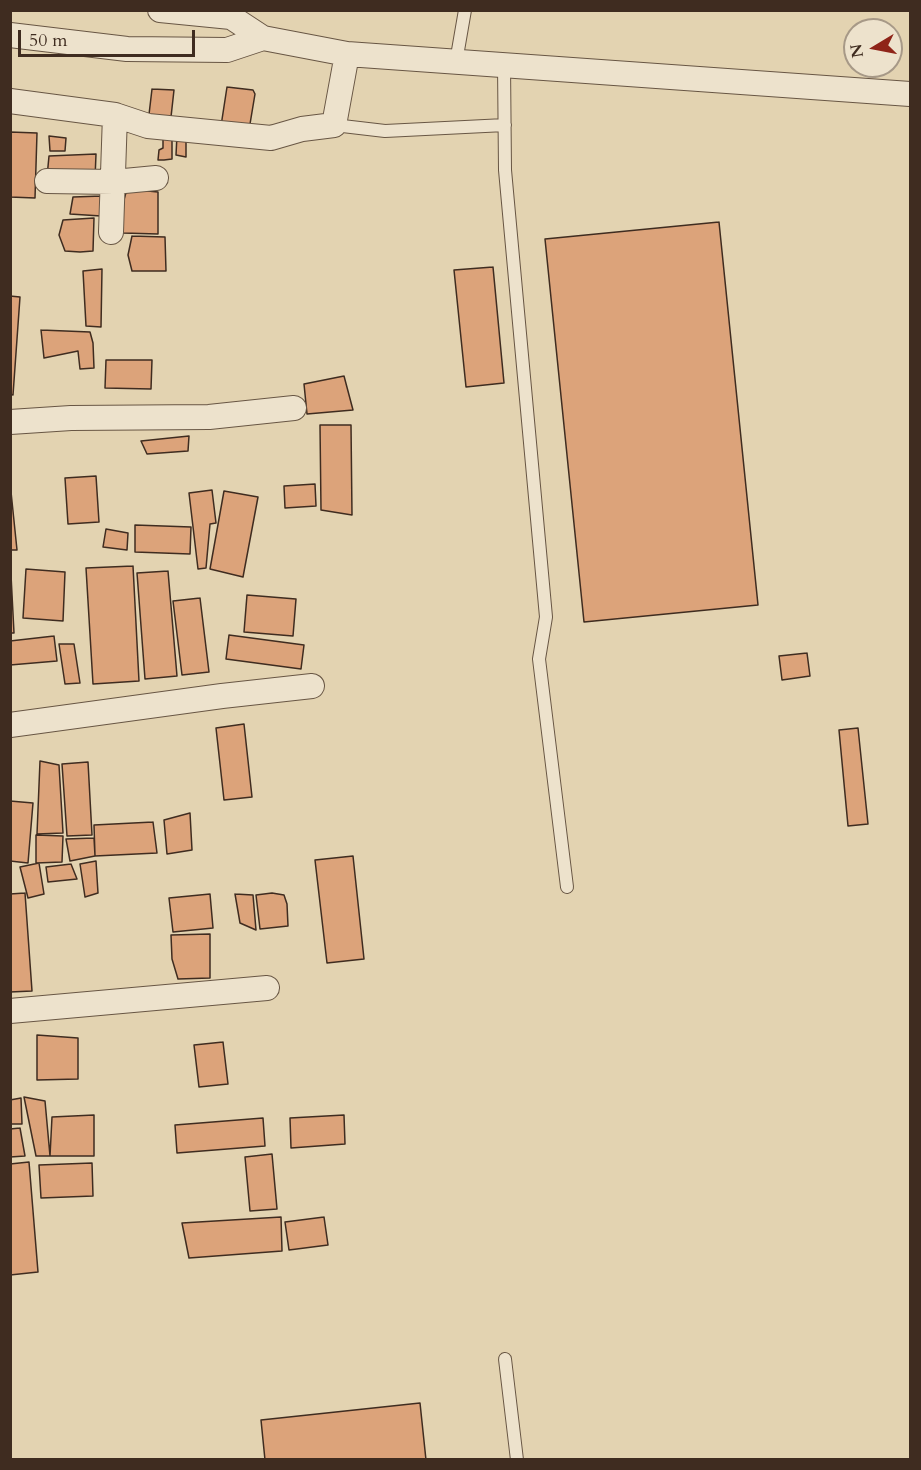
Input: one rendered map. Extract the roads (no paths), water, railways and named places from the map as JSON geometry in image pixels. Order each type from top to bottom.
[{"type":"street","points":[[160,10],[231,17],[263,38],[347,54],[910,94]]},
{"type":"street","points":[[10,35],[138,49],[227,50],[263,38]]},
{"type":"street","points":[[10,100],[115,115],[148,126],[271,138],[302,129],[334,125],[347,54]]},
{"type":"street","points":[[111,232],[115,115]]},
{"type":"street","points":[[47,181],[114,183],[156,178]]},
{"type":"street","points":[[10,422],[71,418],[209,417],[294,408]]},
{"type":"street","points":[[10,725],[312,686]]},
{"type":"street","points":[[10,1011],[267,988]]},
{"type":"lane","points":[[456,62],[465,10]]},
{"type":"lane","points":[[504,65],[505,170],[546,617],[539,659],[567,887]]},
{"type":"lane","points":[[334,125],[386,131],[505,125]]},
{"type":"lane","points":[[505,1359],[517,1460]]}]
